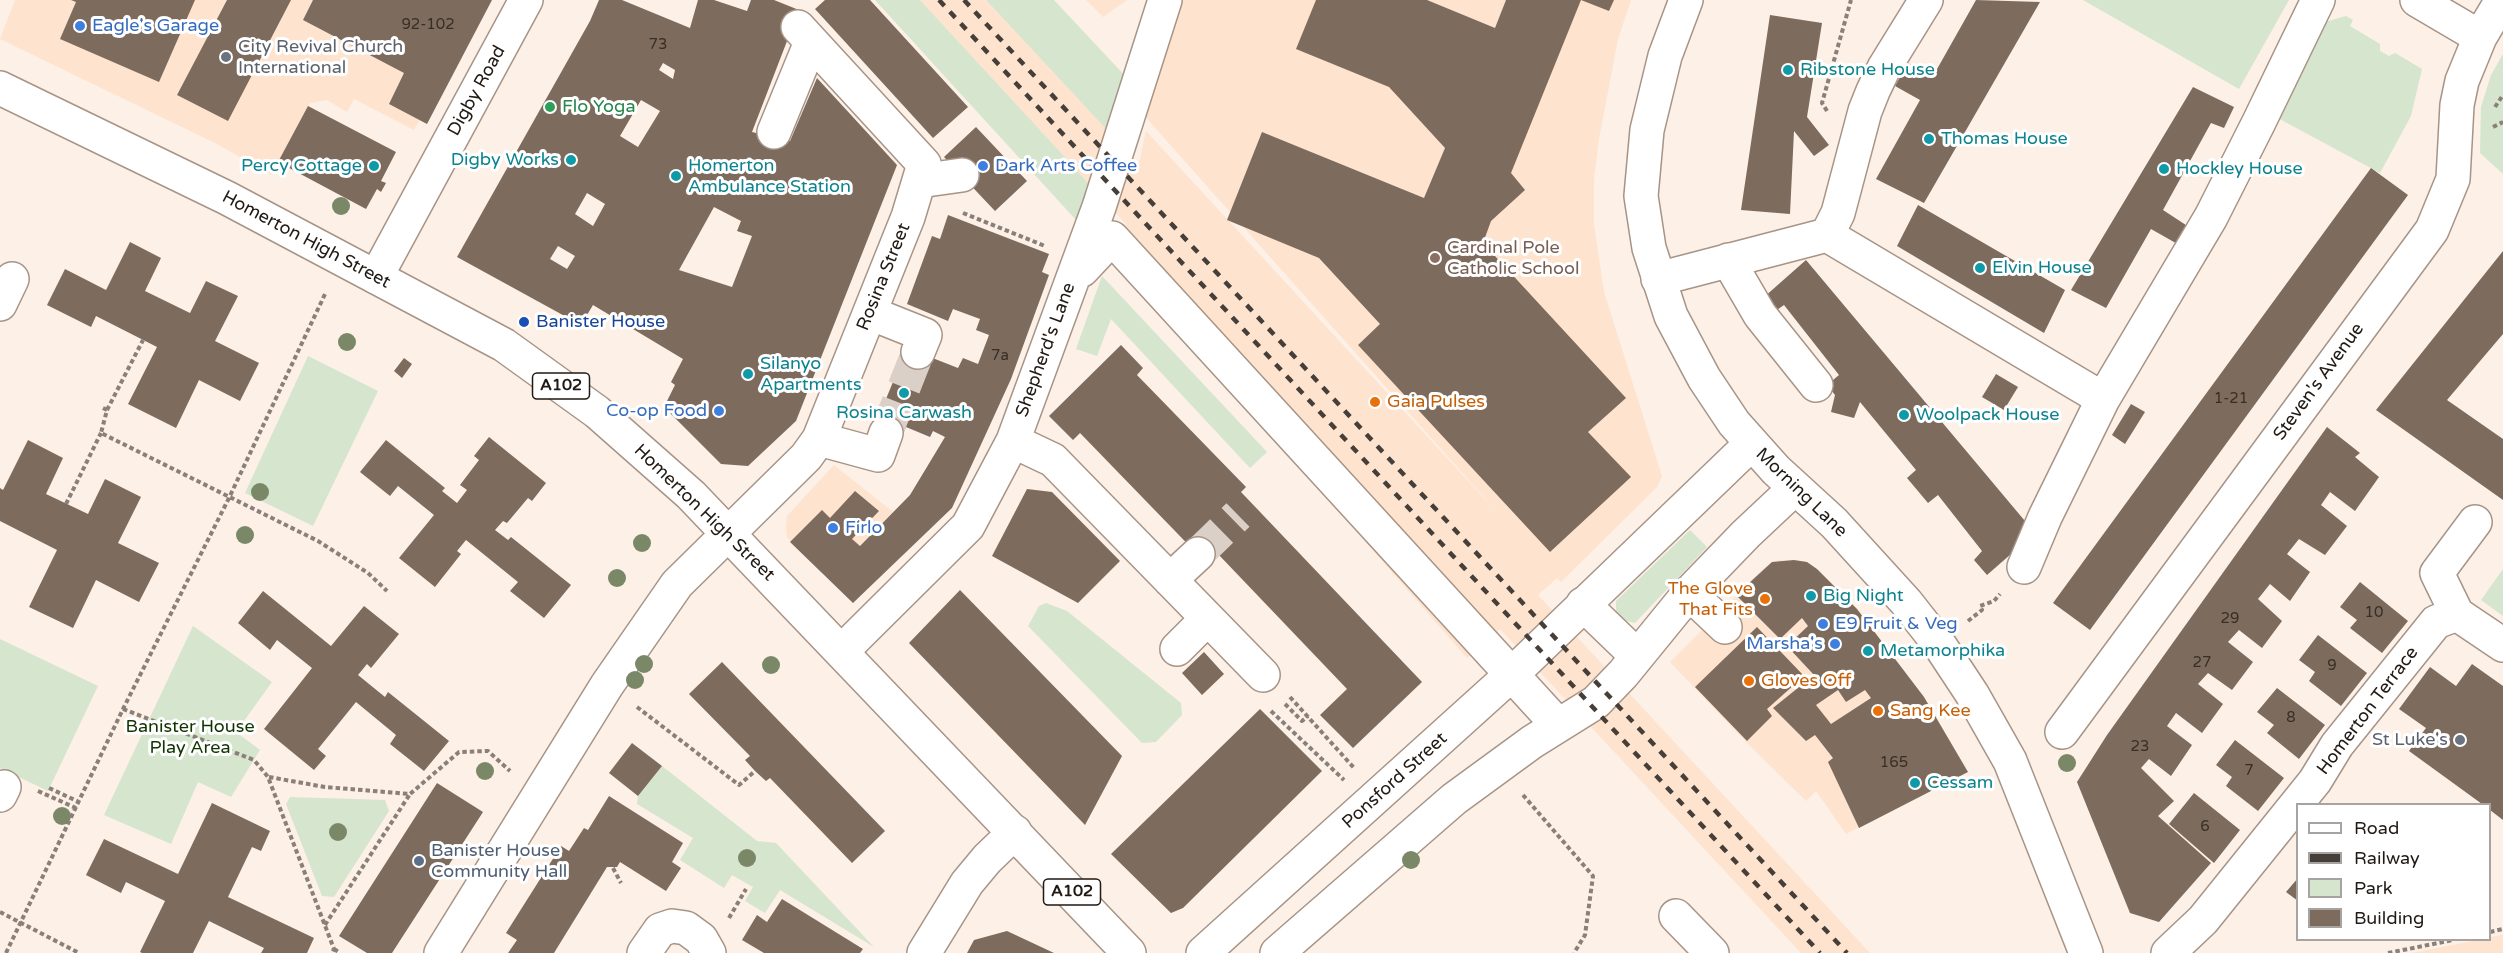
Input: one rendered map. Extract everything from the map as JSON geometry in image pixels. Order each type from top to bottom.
[{"type":"main road","name":"Digby Road","points":[[376,277],[526,0]]},
{"type":"main road","name":"Shepherd's Lane","points":[[842,651],[968,526],[1013,441],[1099,207],[1165,0]]},
{"type":"main road","name":"Morning Lane","points":[[1686,0],[1665,56],[1647,130],[1641,196],[1649,248],[1671,316],[1698,368],[1718,400],[1751,444],[1850,540],[1906,602],[1939,644],[1972,694],[2010,761],[2086,953]]},
{"type":"main road","points":[[1827,235],[1838,213],[1865,111],[1873,91],[1926,0]]},
{"type":"main road","points":[[2024,567],[2044,517],[2103,399],[2211,217],[2318,0]]},
{"type":"main road","points":[[2417,0],[2480,37]]},
{"type":"main road","name":"Steven's Avenue","points":[[2062,732],[2432,230],[2453,179],[2457,105],[2462,81],[2480,37],[2502,0]]},
{"type":"main road","name":"Rosina Street","points":[[441,953],[607,685],[677,584],[806,457],[819,439],[908,218],[924,165],[804,35],[774,132]]},
{"type":"main road","name":"Homerton High Street","points":[[0,88],[227,198],[504,345],[597,412],[691,495],[1129,953]]},
{"type":"main road","points":[[917,188],[962,176]]},
{"type":"main road","points":[[1658,279],[1827,235],[2103,399]]},
{"type":"main road","points":[[1072,280],[1112,238],[1558,724]]},
{"type":"main road","points":[[1728,260],[1760,315],[1816,386]]},
{"type":"main road","points":[[870,313],[926,335],[918,352]]},
{"type":"main road","points":[[819,439],[878,455],[886,433]]},
{"type":"main road","points":[[1013,441],[1053,460],[1207,619],[1269,693]]},
{"type":"main road","name":"Ponsford Street","points":[[1203,953],[1511,675],[1751,444]]},
{"type":"main road","points":[[1277,953],[1454,799],[1558,724],[1596,702],[1689,593],[1746,534],[1795,488]]},
{"type":"main road","points":[[2475,522],[2437,573],[2457,614],[2503,645]]},
{"type":"main road","points":[[1170,580],[1198,554]]},
{"type":"main road","points":[[1689,593],[1725,627]]},
{"type":"main road","points":[[1583,604],[1637,656]]},
{"type":"main road","name":"Homerton Terrace","points":[[2297,803],[2315,781],[2337,746],[2436,622],[2457,614]]},
{"type":"main road","points":[[1177,649],[1207,619]]},
{"type":"main road","name":"Homerton Terrace","points":[[2168,953],[2203,920],[2296,805]]},
{"type":"main road","points":[[924,953],[967,882],[1015,832]]},
{"type":"main road","points":[[1676,916],[1712,953]]},
{"type":"main road","points":[[644,953],[660,930],[672,927],[686,928],[701,939],[709,953]]},
{"type":"path","points":[[917,188],[1048,247]]},
{"type":"path","points":[[6,953],[123,709],[230,498],[342,260]]},
{"type":"path","points":[[66,504],[101,434],[105,409],[142,340]]},
{"type":"path","points":[[101,434],[318,541],[368,573],[387,591]]},
{"type":"path","points":[[1966,623],[1982,610],[1980,606],[1994,601],[2024,567]]},
{"type":"path","points":[[1351,787],[1269,693],[1270,676],[1358,772]]},
{"type":"path","points":[[607,685],[739,785],[755,771]]},
{"type":"path","points":[[1269,693],[1302,721],[1308,716]]},
{"type":"path","points":[[123,709],[254,760],[268,777],[333,951],[340,953]]},
{"type":"path","points":[[325,925],[410,794],[459,752],[488,751],[538,796]]},
{"type":"path","points":[[1498,766],[1593,876],[1585,935],[1574,953]]},
{"type":"path","points":[[268,777],[325,787],[410,794]]},
{"type":"path","points":[[49,788],[79,802]]},
{"type":"path","points":[[613,868],[621,883]]},
{"type":"path","points":[[738,904],[746,889]]},
{"type":"path","points":[[0,912],[79,953]]},
{"type":"path","points":[[2388,953],[2444,941]]},
{"type":"shaded area","points":[[15,0],[491,0],[414,130],[354,99],[347,112],[327,100],[310,103],[271,175],[217,144],[0,39]]},
{"type":"shaded area","name":"Cardinal Pole Catholic School","points":[[920,0],[986,0],[1139,164],[1146,131],[1507,523],[1141,112],[1175,0],[1631,0],[1618,39],[1599,139],[1594,178],[1594,225],[1604,292],[1662,476],[1657,487],[1561,582],[1557,578],[1538,595],[1870,953],[1801,953],[1500,629],[1467,658],[1119,260],[1126,224]]},
{"type":"shaded area","points":[[1086,0],[1127,0],[1103,17]]},
{"type":"shaded area","points":[[834,465],[893,512],[828,577],[787,537],[786,527],[787,516]]},
{"type":"shaded area","points":[[1780,560],[1807,562],[1857,609],[1924,697],[1968,772],[1846,834],[1816,791],[1806,801],[1670,662],[1762,570],[1772,562]]},
{"type":"shaded area","points":[[2503,935],[2503,953],[2411,953],[2474,941],[2491,941],[2491,937]]},
{"type":"green space","points":[[875,0],[920,0],[1062,154],[1089,184],[1076,220]]},
{"type":"green space","points":[[986,0],[1054,0],[1127,78],[1108,131]]},
{"type":"green space","points":[[2083,0],[2289,0],[2239,89]]},
{"type":"green space","points":[[2346,16],[2353,20],[2350,26],[2380,44],[2380,51],[2389,56],[2395,53],[2422,69],[2411,116],[2380,173],[2274,116],[2325,22]]},
{"type":"green space","points":[[2503,54],[2503,174],[2480,153],[2481,107],[2491,75]]},
{"type":"green space","points":[[1102,276],[1267,452],[1250,468],[1111,319],[1097,356],[1076,349]]},
{"type":"green space","points":[[308,356],[378,391],[313,526],[245,493]]},
{"type":"green space","points":[[1690,530],[1707,547],[1635,623],[1623,620],[1616,611],[1616,601]]},
{"type":"green space","points":[[2503,569],[2503,616],[2481,600]]},
{"type":"green space","points":[[1046,603],[1067,611],[1181,703],[1182,715],[1156,742],[1142,743],[1028,626],[1039,606]]},
{"type":"green space","name":"Banister House Play Area","points":[[193,626],[272,682],[236,732],[260,750],[231,797],[198,782],[171,844],[104,815]]},
{"type":"green space","points":[[0,639],[98,686],[48,791],[0,768]]},
{"type":"green space","points":[[662,766],[757,841],[776,843],[874,947],[780,890],[765,913],[745,901],[753,887],[732,875],[724,888],[680,860],[693,838],[637,804],[638,796]]},
{"type":"green space","points":[[290,797],[385,800],[389,811],[334,897],[322,896],[286,804]]},
{"type":"building","points":[[71,0],[195,0],[159,82],[60,39],[76,2]]},
{"type":"building","points":[[227,0],[291,0],[228,121],[177,95]]},
{"type":"building","points":[[313,0],[492,0],[427,124],[389,104],[404,73],[303,20]]},
{"type":"building","points":[[599,0],[622,0],[690,28],[698,0],[714,0],[747,11],[751,0],[774,0],[799,10],[752,132],[790,141],[817,78],[897,165],[796,421],[748,466],[721,464],[664,407],[675,385],[671,382],[683,359],[593,305],[581,325],[457,257],[590,21]],"holes":[[[663,63],[675,70],[673,79],[659,70]],[[641,100],[660,111],[638,147],[620,136]],[[587,193],[605,204],[593,226],[575,214]],[[714,207],[741,221],[737,231],[752,236],[732,287],[679,270]],[[558,246],[575,256],[567,269],[550,259]]]},
{"type":"building","points":[[825,0],[870,0],[968,107],[933,138],[815,9]]},
{"type":"building","points":[[1316,0],[1427,0],[1495,28],[1506,0],[1581,0],[1511,173],[1525,190],[1491,221],[1483,243],[1626,398],[1588,432],[1631,477],[1550,552],[1358,345],[1380,324],[1319,258],[1227,220],[1262,132],[1424,198],[1445,148],[1389,87],[1296,49]]},
{"type":"building","points":[[1581,0],[1614,0],[1609,11]]},
{"type":"building","name":"Thomas House","points":[[1976,0],[2040,2],[1924,203],[1876,179],[1920,100],[1895,86],[1908,63],[1932,78]]},
{"type":"building","name":"Ribstone House","points":[[1770,15],[1822,23],[1807,117],[1829,145],[1814,156],[1794,131],[1790,214],[1741,210]]},
{"type":"building","name":"Hockley House","points":[[2193,87],[2234,107],[2224,128],[2211,123],[2163,210],[2192,229],[2181,246],[2151,229],[2106,308],[2071,290]]},
{"type":"building","points":[[308,106],[396,152],[381,181],[386,183],[381,192],[377,189],[366,209],[278,162]]},
{"type":"building","name":"Dark Arts Coffee","points":[[976,127],[1027,181],[995,211],[944,157]]},
{"type":"building","points":[[2371,168],[2408,195],[2090,630],[2053,603]]},
{"type":"building","name":"Elvin House","points":[[1918,205],[2065,290],[2044,333],[1897,246]]},
{"type":"building","points":[[948,215],[1049,254],[1042,272],[1049,275],[1011,379],[952,508],[853,603],[790,542],[822,510],[830,518],[855,491],[879,511],[852,539],[860,546],[910,495],[945,437],[933,431],[930,437],[906,427],[901,439],[874,428],[907,348],[958,368],[963,358],[978,364],[989,335],[976,330],[980,319],[953,309],[948,321],[907,304],[932,236],[940,239]]},
{"type":"building","points":[[130,242],[161,258],[145,291],[190,313],[206,281],[238,296],[215,341],[259,363],[240,401],[199,380],[176,428],[128,404],[157,347],[96,316],[91,327],[47,305],[65,269],[106,290]]},
{"type":"building","points":[[2503,251],[2503,334],[2447,400],[2503,439],[2503,500],[2376,410]]},
{"type":"building","name":"Woolpack House","points":[[1806,260],[2035,533],[1987,575],[1974,560],[1982,551],[1938,495],[1928,503],[1907,478],[1916,470],[1860,402],[1854,418],[1831,412],[1835,395],[1827,385],[1839,375],[1784,305],[1774,312],[1763,298]]},
{"type":"building","points":[[1121,345],[1143,368],[1137,375],[1246,487],[1241,492],[1422,682],[1353,748],[1320,715],[1347,689],[1218,554],[1207,564],[1080,433],[1073,440],[1049,416]]},
{"type":"building","points":[[404,358],[412,364],[402,378],[394,371]]},
{"type":"building","points":[[1996,374],[2018,387],[2004,410],[1982,397]]},
{"type":"building","points":[[2131,404],[2145,412],[2125,444],[2112,435]]},
{"type":"building","points":[[2327,427],[2360,453],[2355,457],[2379,477],[2355,511],[2330,492],[2321,505],[2347,526],[2325,555],[2299,539],[2287,554],[2310,572],[2290,601],[2270,584],[2258,599],[2282,621],[2262,648],[2239,630],[2228,642],[2253,662],[2232,690],[2208,673],[2198,684],[2223,704],[2202,733],[2176,713],[2167,726],[2192,745],[2171,776],[2149,759],[2141,768],[2174,801],[2158,816],[2211,863],[2159,922],[2130,913],[2077,782],[2107,735]]},
{"type":"building","points":[[489,437],[546,483],[532,501],[528,498],[507,523],[503,521],[495,530],[508,540],[511,537],[571,585],[544,618],[510,591],[518,582],[466,540],[457,551],[461,554],[435,587],[399,558],[434,515],[398,486],[390,496],[360,472],[386,440],[445,488],[442,491],[457,503],[467,490],[460,485],[479,460],[474,456]]},
{"type":"building","points":[[28,440],[63,458],[46,494],[88,514],[105,479],[141,497],[118,543],[159,563],[139,602],[96,580],[73,628],[29,607],[57,550],[0,521],[0,488],[3,490]]},
{"type":"building","points":[[1027,489],[1052,492],[1120,561],[1078,603],[992,556]]},
{"type":"building","points":[[1794,560],[1807,562],[1857,609],[1924,697],[1968,772],[1859,828],[1828,762],[1833,758],[1815,735],[1806,741],[1773,708],[1814,675],[1787,646],[1808,626],[1802,618],[1780,639],[1736,595],[1772,562]],"holes":[[[1838,690],[1846,702],[1865,690],[1871,698],[1831,724],[1816,705]]]},
{"type":"building","points":[[2360,582],[2408,621],[2382,653],[2350,628],[2357,620],[2340,607]]},
{"type":"building","points":[[960,590],[1122,756],[1085,825],[909,643]]},
{"type":"building","points":[[263,591],[331,646],[364,606],[399,634],[371,668],[367,664],[358,675],[385,697],[388,692],[449,741],[424,771],[390,744],[396,735],[356,702],[318,749],[326,756],[314,770],[264,729],[312,668],[277,640],[270,650],[238,623]]},
{"type":"building","name":"Gloves Off","points":[[1757,627],[1804,676],[1767,709],[1772,716],[1747,741],[1695,687]]},
{"type":"building","points":[[2318,635],[2367,673],[2341,706],[2309,681],[2315,672],[2299,660]]},
{"type":"building","points":[[1204,652],[1224,674],[1202,695],[1182,673]]},
{"type":"building","points":[[722,662],[885,831],[852,863],[770,778],[766,781],[755,771],[745,760],[750,756],[689,694]]},
{"type":"building","name":"St Luke's","points":[[2472,664],[2503,686],[2503,820],[2491,811],[2491,803],[2481,803],[2409,751],[2426,728],[2399,709],[2430,667],[2456,686]]},
{"type":"building","points":[[2277,688],[2325,725],[2299,759],[2267,733],[2274,725],[2257,712]]},
{"type":"building","points":[[1260,709],[1322,771],[1183,908],[1171,913],[1111,854]]},
{"type":"building","points":[[2235,740],[2284,778],[2258,811],[2226,786],[2232,777],[2216,765]]},
{"type":"building","points":[[632,743],[662,766],[638,796],[609,773]]},
{"type":"building","name":"Banister House Community Hall","points":[[437,783],[483,812],[392,953],[367,953],[339,936]]},
{"type":"building","points":[[2194,793],[2240,830],[2214,863],[2169,824]]},
{"type":"building","points":[[609,796],[683,843],[672,862],[681,868],[666,891],[620,862],[617,867],[607,867],[554,953],[508,953],[517,940],[506,933],[561,846],[569,851],[584,828],[588,830]]},
{"type":"building","points":[[212,803],[270,831],[261,851],[252,847],[228,897],[314,938],[307,953],[261,953],[264,948],[209,921],[193,953],[142,953],[140,952],[165,901],[126,882],[121,893],[86,875],[104,839],[178,874]]},
{"type":"building","points":[[2296,880],[2296,900],[2286,892]]},
{"type":"building","points":[[782,899],[863,949],[860,953],[764,953],[742,940],[757,915],[767,922]]},
{"type":"building","points":[[1007,931],[1054,953],[967,953],[974,940]]},
{"type":"tunnel","points":[[886,433],[918,352]]},
{"type":"tunnel","points":[[1198,554],[1238,515]]},
{"type":"railway","points":[[939,0],[1820,953]]},
{"type":"railway","points":[[964,0],[1847,953]]},
{"type":"place","name":"Eagle's Garage","points":[[80,26]]},
{"type":"place","name":"City Revival Church International","points":[[226,57]]},
{"type":"place","name":"Ribstone House","points":[[1788,70]]},
{"type":"place","name":"Flo Yoga","points":[[550,107]]},
{"type":"place","name":"Thomas House","points":[[1929,139]]},
{"type":"place","name":"Digby Works","points":[[571,160]]},
{"type":"place","name":"Percy Cottage","points":[[374,166]]},
{"type":"place","name":"Dark Arts Coffee","points":[[983,166]]},
{"type":"place","name":"Hockley House","points":[[2164,169]]},
{"type":"place","name":"Homerton Ambulance Station","points":[[676,176]]},
{"type":"place","name":"Cardinal Pole Catholic School","points":[[1435,258]]},
{"type":"place","name":"Elvin House","points":[[1980,268]]},
{"type":"place","name":"Banister House","points":[[524,322]]},
{"type":"place","name":"Silanyo Apartments","points":[[748,374]]},
{"type":"place","name":"Rosina Carwash","points":[[904,393]]},
{"type":"place","name":"Gaia Pulses","points":[[1375,402]]},
{"type":"place","name":"Co-op Food","points":[[719,411]]},
{"type":"place","name":"Woolpack House","points":[[1904,415]]},
{"type":"place","name":"Firlo","points":[[833,528]]},
{"type":"place","name":"Big Night","points":[[1811,596]]},
{"type":"place","name":"The Glove That Fits","points":[[1765,599]]},
{"type":"place","name":"E9 Fruit & Veg","points":[[1823,624]]},
{"type":"place","name":"Marsha's","points":[[1835,644]]},
{"type":"place","name":"Metamorphika","points":[[1868,651]]},
{"type":"place","name":"Gloves Off","points":[[1749,681]]},
{"type":"place","name":"Sang Kee","points":[[1878,711]]},
{"type":"place","name":"St Luke's","points":[[2460,740]]},
{"type":"place","name":"Cessam","points":[[1915,783]]},
{"type":"place","name":"Banister House Community Hall","points":[[419,861]]}]
